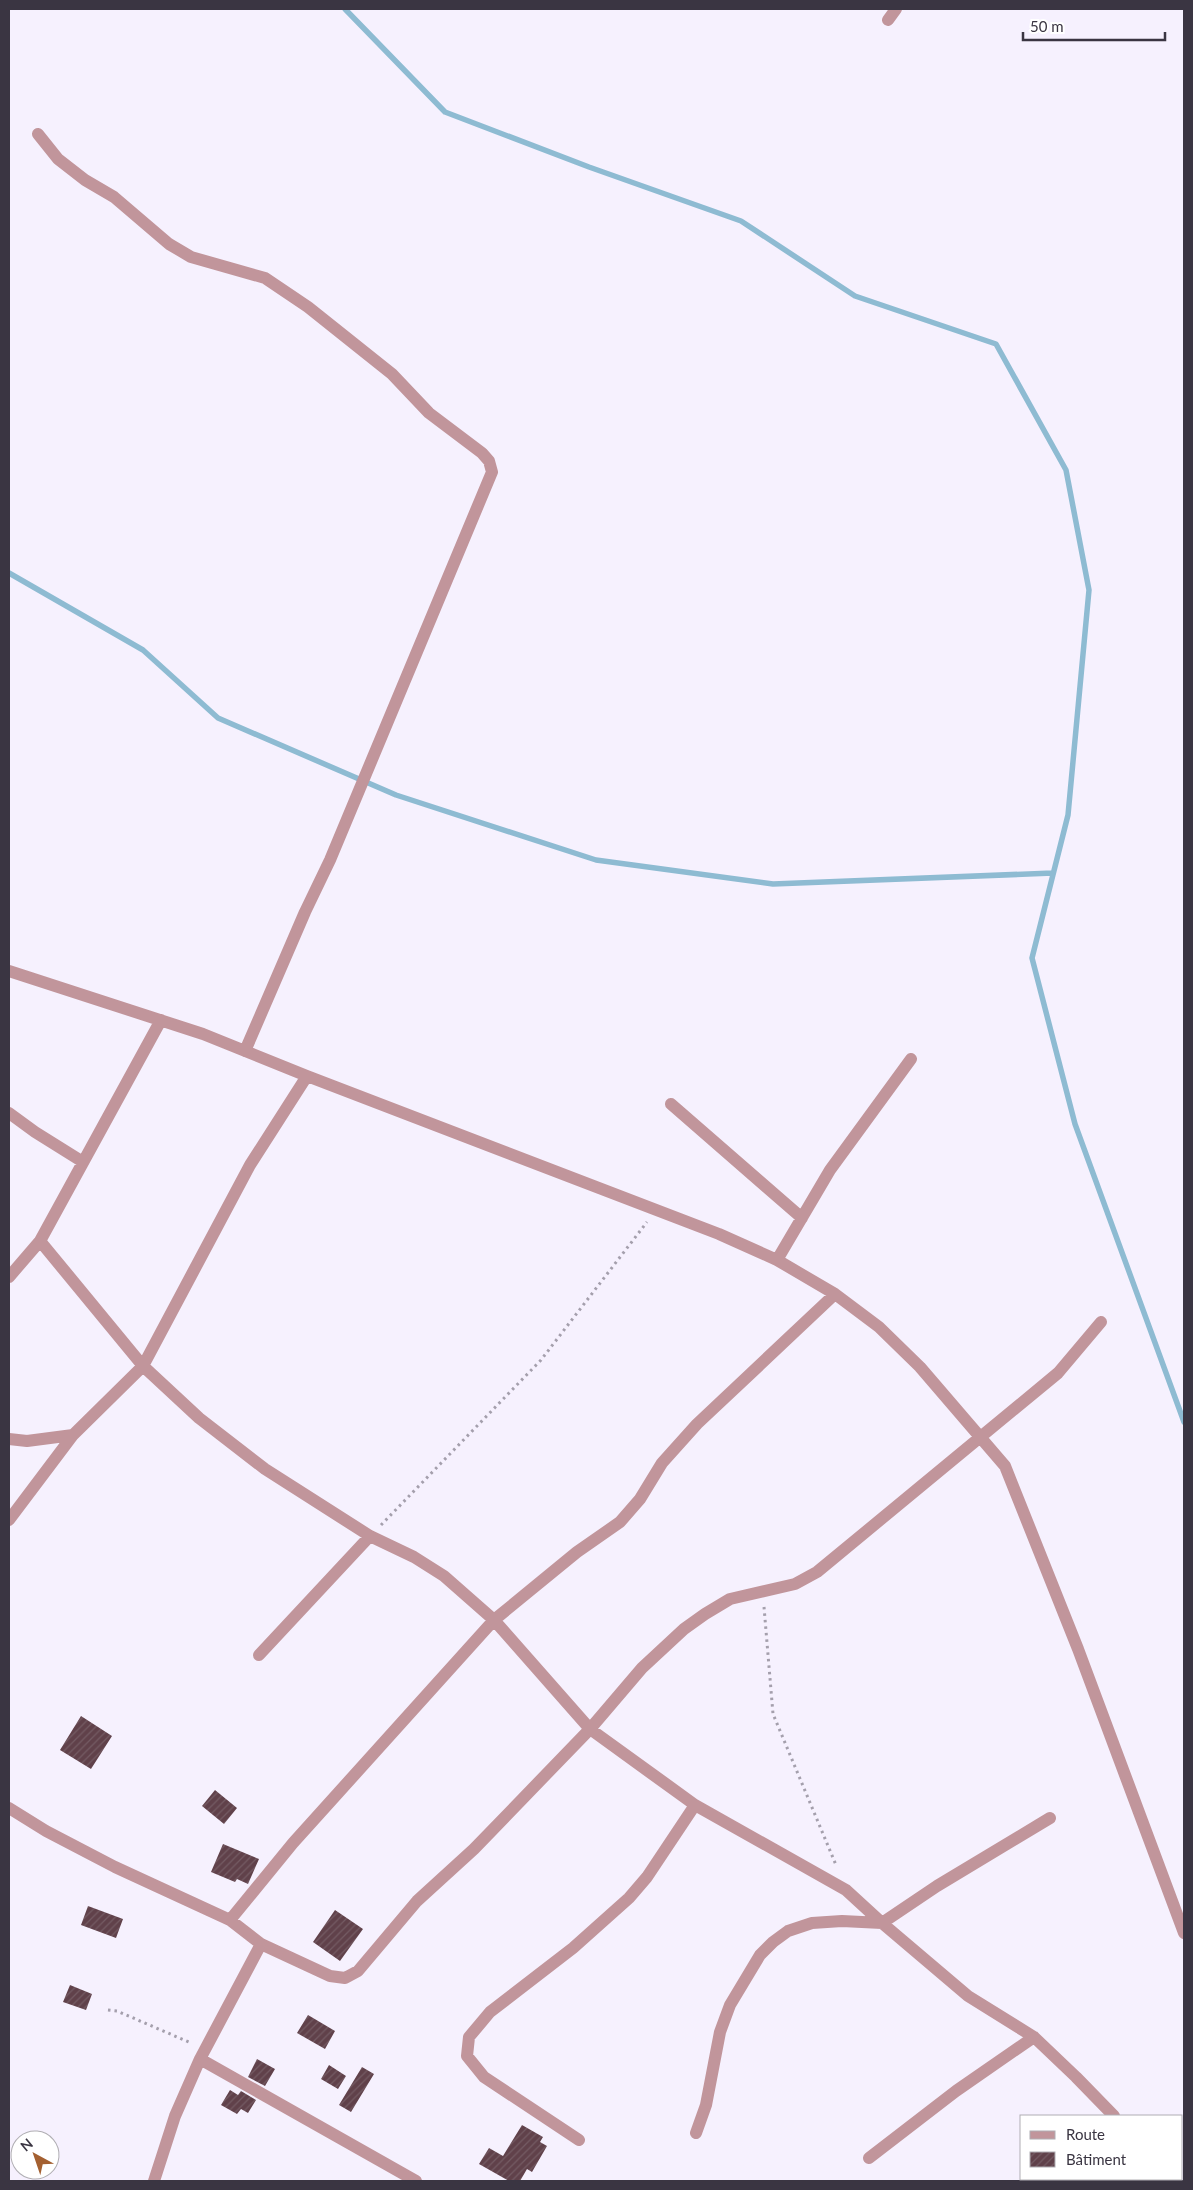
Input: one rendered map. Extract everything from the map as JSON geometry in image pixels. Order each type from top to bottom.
[{"type":"street","points":[[888,20],[896,9]]},
{"type":"street","points":[[38,134],[58,159],[85,180],[114,197],[170,244],[191,256],[264,278],[308,307],[396,378],[429,413],[482,453],[489,461],[492,472],[330,860],[244,1051]]},
{"type":"street","points":[[9,971],[203,1034],[306,1076],[658,1209],[777,1260],[835,1294],[879,1327],[920,1367],[1005,1466],[1078,1649],[1184,1933]]},
{"type":"street","points":[[9,1277],[40,1241],[161,1020]]},
{"type":"street","points":[[777,1260],[830,1170],[911,1059]]},
{"type":"street","points":[[9,1520],[73,1435],[143,1366],[250,1166],[306,1076]]},
{"type":"street","points":[[671,1104],[802,1218]]},
{"type":"street","points":[[9,1113],[34,1132],[83,1162]]},
{"type":"street","points":[[40,1241],[143,1366],[199,1418],[265,1469],[370,1536],[414,1557],[444,1576],[494,1620],[590,1729],[695,1805],[846,1890],[968,1996],[1034,2037],[1113,2115]]},
{"type":"street","points":[[230,1920],[299,1836],[494,1620],[577,1552],[620,1522],[640,1499],[662,1463],[697,1424],[835,1294]]},
{"type":"street","points":[[9,1808],[46,1831],[115,1867],[230,1920],[261,1944],[330,1976],[345,1978],[358,1971],[417,1901],[474,1848],[522,1796],[590,1729],[642,1668],[684,1629],[730,1599],[795,1584],[817,1572],[1058,1373],[1101,1322]]},
{"type":"street","points":[[9,1439],[27,1441],[73,1435]]},
{"type":"street","points":[[259,1655],[370,1536]]},
{"type":"street","points":[[578,2140],[484,2077],[467,2056],[469,2037],[490,2012],[573,1948],[629,1898],[647,1878],[695,1805]]},
{"type":"street","points":[[696,2133],[706,2105],[720,2032],[730,2005],[760,1955],[773,1942],[788,1931],[812,1923],[842,1921],[882,1923],[937,1886],[1050,1818]]},
{"type":"street","points":[[154,2181],[175,2116],[203,2054],[261,1944]]},
{"type":"street","points":[[870,2158],[956,2091],[1034,2037]]},
{"type":"street","points":[[203,2054],[416,2181]]},
{"type":"path","points":[[370,1536],[541,1360],[658,1209]]},
{"type":"path","points":[[763,1591],[773,1714],[846,1890]]},
{"type":"path","points":[[108,2010],[117,2011],[203,2054]]},
{"type":"building","points":[[81,1716],[112,1736],[91,1769],[60,1750]]},
{"type":"building","points":[[215,1790],[237,1808],[224,1824],[202,1806]]},
{"type":"building","points":[[223,1844],[259,1859],[248,1884],[237,1879],[235,1882],[211,1872]]},
{"type":"building","points":[[88,1906],[123,1919],[116,1938],[81,1925]]},
{"type":"building","points":[[335,1910],[363,1929],[340,1961],[313,1942]]},
{"type":"building","points":[[70,1985],[92,1994],[86,2010],[63,2002]]},
{"type":"building","points":[[308,2015],[335,2031],[325,2049],[297,2033]]},
{"type":"building","points":[[257,2059],[275,2069],[265,2086],[248,2077]]},
{"type":"building","points":[[329,2065],[346,2076],[338,2089],[321,2079]]},
{"type":"building","points":[[362,2067],[374,2074],[351,2112],[339,2105]]},
{"type":"building","points":[[230,2090],[238,2095],[241,2091],[256,2100],[248,2113],[241,2109],[237,2114],[221,2105]]},
{"type":"building","points":[[522,2125],[543,2137],[540,2142],[547,2146],[532,2172],[527,2169],[520,2181],[509,2181],[479,2164],[489,2148],[503,2156]]},
{"type":"waterway","points":[[345,9],[445,112],[589,167],[741,221],[855,296],[996,344],[1066,470],[1089,590],[1068,815],[1032,958],[1075,1124],[1184,1422]]},
{"type":"waterway","points":[[9,573],[143,650],[218,718],[396,795],[596,860],[773,884],[1053,873]]}]
